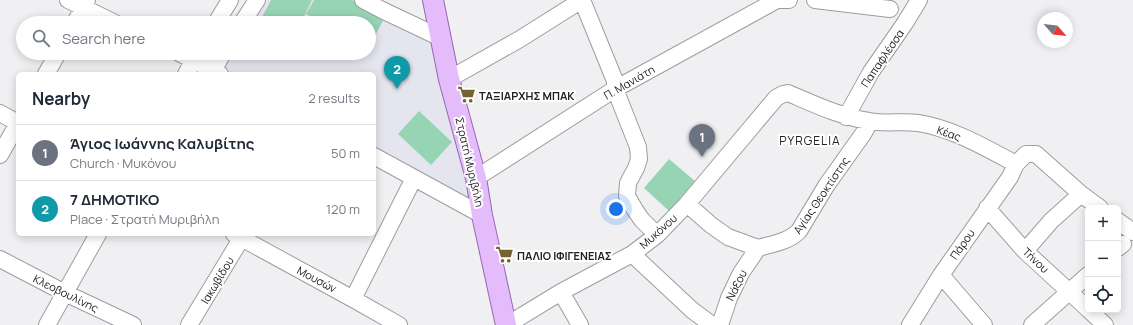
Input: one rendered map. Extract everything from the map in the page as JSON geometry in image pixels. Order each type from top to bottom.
[{"type":"main road","name":"Στρατή Μυριβήλη","points":[[433,0],[449,79],[476,178],[482,215],[507,325]]},
{"type":"street","points":[[68,0],[85,4],[104,16]]},
{"type":"street","points":[[220,16],[230,0]]},
{"type":"street","points":[[247,16],[257,0]]},
{"type":"street","points":[[363,0],[441,38]]},
{"type":"street","points":[[449,79],[520,39],[582,0],[615,81],[615,89],[638,147],[636,168],[628,183],[627,196],[634,210],[657,235]]},
{"type":"street","name":"Π. Μανιάτη","points":[[476,178],[615,89],[776,0],[789,0]]},
{"type":"street","points":[[815,0],[889,4],[905,23]]},
{"type":"street","name":"Παπαφλέσσα","points":[[846,117],[871,72],[919,0]]},
{"type":"street","points":[[78,16],[85,4]]},
{"type":"street","points":[[47,72],[54,60]]},
{"type":"street","points":[[215,72],[221,60]]},
{"type":"street","points":[[193,62],[213,72]]},
{"type":"street","name":"Κέας","points":[[776,98],[788,93],[846,117],[870,122],[918,123],[946,130],[1016,164]]},
{"type":"street","name":"Μυκόνου","points":[[507,325],[562,292],[632,254],[657,235],[687,204],[776,98]]},
{"type":"street","points":[[0,113],[16,122]]},
{"type":"street","name":"Αγίας Θεοκτίστης","points":[[758,248],[788,240],[794,236],[870,122]]},
{"type":"street","points":[[0,155],[16,127]]},
{"type":"street","points":[[1016,164],[1026,154],[1036,154],[1081,194],[1096,205]]},
{"type":"street","points":[[376,157],[482,215]]},
{"type":"street","name":"Πάρου","points":[[910,325],[940,275],[1010,177],[1016,164]]},
{"type":"street","points":[[353,299],[414,178]]},
{"type":"street","points":[[1025,251],[1051,221],[1081,194]]},
{"type":"street","points":[[687,204],[711,225],[728,237],[758,248]]},
{"type":"street","name":"Τήνου","points":[[987,208],[1025,251],[1085,305]]},
{"type":"street","points":[[1121,230],[1125,241]]},
{"type":"street","points":[[47,325],[97,236]]},
{"type":"street","name":"Ιακωβίδου","points":[[189,325],[239,236]]},
{"type":"street","name":"Μουσών","points":[[242,236],[399,325]]},
{"type":"street","name":"Νάξου","points":[[720,325],[729,298],[741,273],[758,248]]},
{"type":"street","points":[[632,254],[692,310],[712,325]]},
{"type":"street","name":"Κλεοβουλίνης","points":[[0,259],[65,293],[134,325]]},
{"type":"street","points":[[940,275],[979,323]]},
{"type":"street","points":[[1032,325],[1086,277]]},
{"type":"street","points":[[562,292],[580,325]]},
{"type":"street","name":"Τήνου","points":[[1093,313],[1105,325]]},
{"type":"shaded area","points":[[261,0],[355,0],[433,40],[477,203],[376,151],[376,72],[222,72],[218,70],[224,60],[376,60],[376,16],[251,16]]},
{"type":"green space","points":[[271,0],[312,0],[304,16],[263,16]]},
{"type":"green space","points":[[314,0],[352,0],[385,17],[376,34],[376,16],[310,16],[306,14]]},
{"type":"green space","points":[[419,111],[452,142],[431,165],[398,134]]},
{"type":"green space","points":[[669,159],[695,181],[669,211],[644,188]]},
{"type":"place","name":"7 ΔΗΜΟΤΙΚΟ","points":[[397,89]]},
{"type":"place","name":"ΤΑΞΙΑΡΧΗΣ ΜΠΑΚ","points":[[466,95]]},
{"type":"place","name":"Άγιος Ιωάννης Καλυβίτης","points":[[702,157]]},
{"type":"place","name":"ΠΑΛΙΟ ΙΦΙΓΕΝΕΙΑΣ","points":[[504,255]]},
{"type":"district","name":"PYRGELIA","points":[[810,140]]}]
